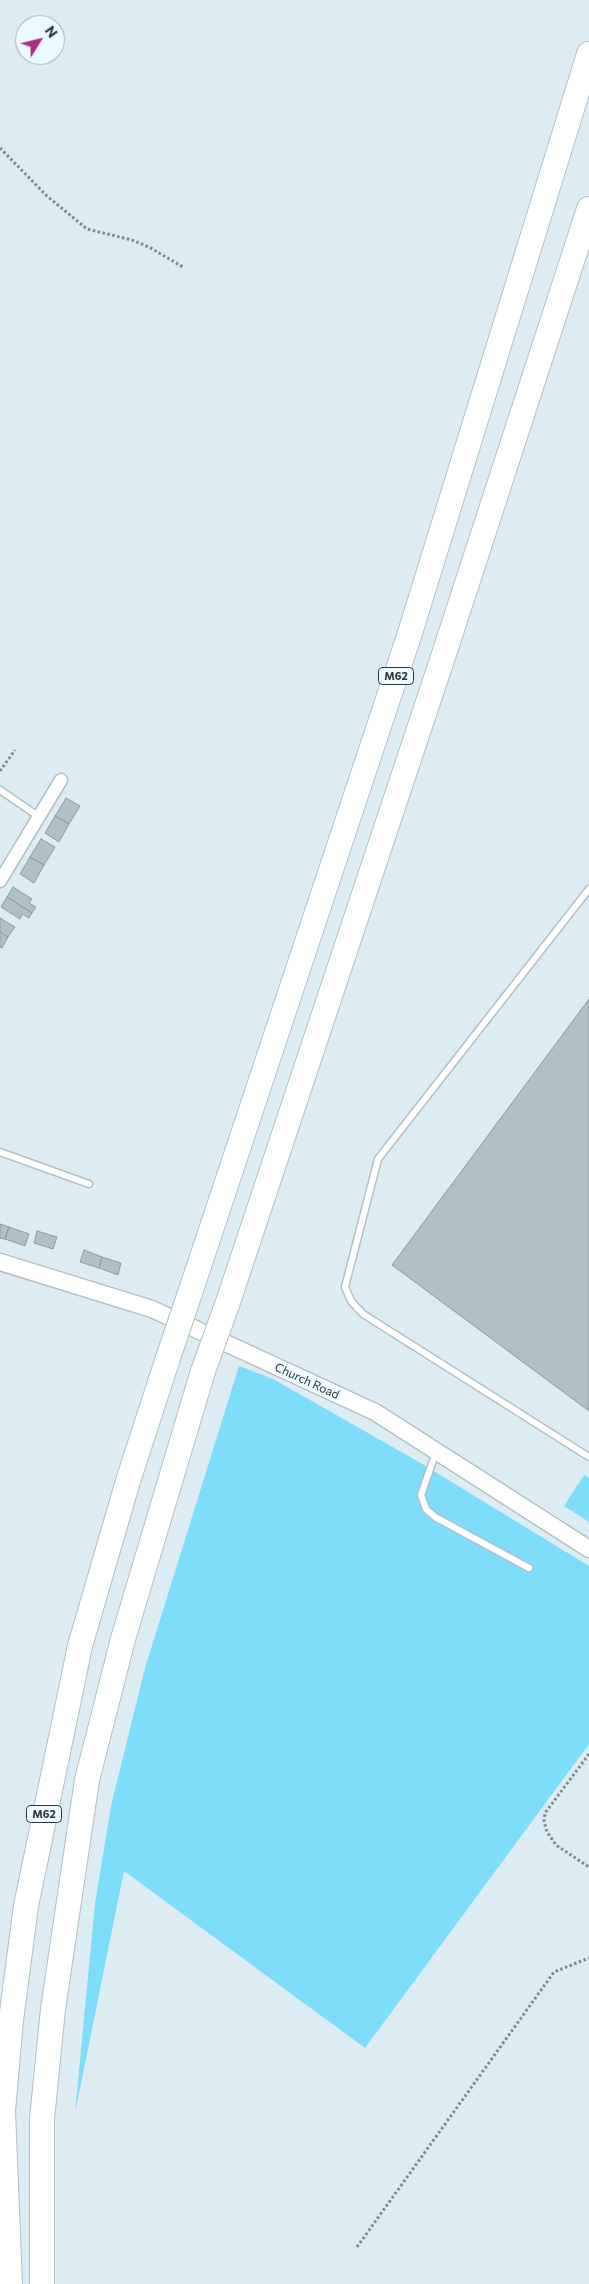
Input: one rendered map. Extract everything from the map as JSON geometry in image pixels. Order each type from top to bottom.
[{"type":"highway","name":"M62","points":[[10,2284],[3,2111],[10,2020],[26,1906],[80,1646],[128,1481],[168,1358],[410,633],[589,54]]},
{"type":"highway","points":[[42,2284],[42,2119],[53,2010],[87,1780],[123,1639],[203,1371],[227,1305],[447,645],[589,208]]},
{"type":"street","points":[[0,880],[61,780]]},
{"type":"street","name":"Church Road","points":[[0,1262],[152,1309],[376,1412],[589,1549]]},
{"type":"lane","points":[[0,790],[38,816]]},
{"type":"lane","points":[[589,889],[378,1159],[345,1287],[352,1301],[363,1314],[589,1457]]},
{"type":"lane","points":[[0,1152],[89,1184]]},
{"type":"lane","points":[[436,1451],[422,1495],[426,1509],[435,1518],[529,1568]]},
{"type":"path","points":[[0,148],[47,196],[87,229],[132,240],[149,247],[183,267]]},
{"type":"path","points":[[0,771],[15,750]]},
{"type":"path","points":[[589,1754],[549,1806],[545,1813],[544,1821],[556,1845],[589,1867]]},
{"type":"path","points":[[357,2247],[554,1972],[589,1958]]},
{"type":"shaded area","points":[[239,1366],[273,1379],[419,1462],[589,1566],[589,1744],[365,2048],[124,1871],[75,2113],[95,1903],[111,1806],[145,1668]]},
{"type":"shaded area","points":[[584,1475],[589,1478],[589,1522],[564,1506]]},
{"type":"building","points":[[66,798],[80,806],[69,824],[55,816]]},
{"type":"building","points":[[55,816],[69,824],[59,842],[45,833]]},
{"type":"building","points":[[41,839],[55,847],[44,865],[30,857]]},
{"type":"building","points":[[30,857],[44,865],[34,883],[20,874]]},
{"type":"building","points":[[13,887],[32,899],[29,903],[36,907],[32,913],[7,897]]},
{"type":"building","points":[[7,897],[32,913],[29,918],[22,914],[20,919],[1,907]]},
{"type":"building","points":[[0,918],[15,927],[8,937],[0,932]]},
{"type":"building","points":[[0,932],[8,937],[2,948],[0,947]]},
{"type":"building","points":[[589,999],[589,1411],[392,1265]]},
{"type":"building","points":[[0,1224],[9,1227],[5,1239],[0,1238]]},
{"type":"building","points":[[9,1227],[29,1234],[25,1246],[5,1239]]},
{"type":"building","points":[[37,1231],[57,1237],[53,1249],[34,1243]]},
{"type":"building","points":[[84,1250],[102,1257],[99,1268],[80,1262]]},
{"type":"building","points":[[102,1257],[121,1263],[118,1275],[99,1268]]}]
